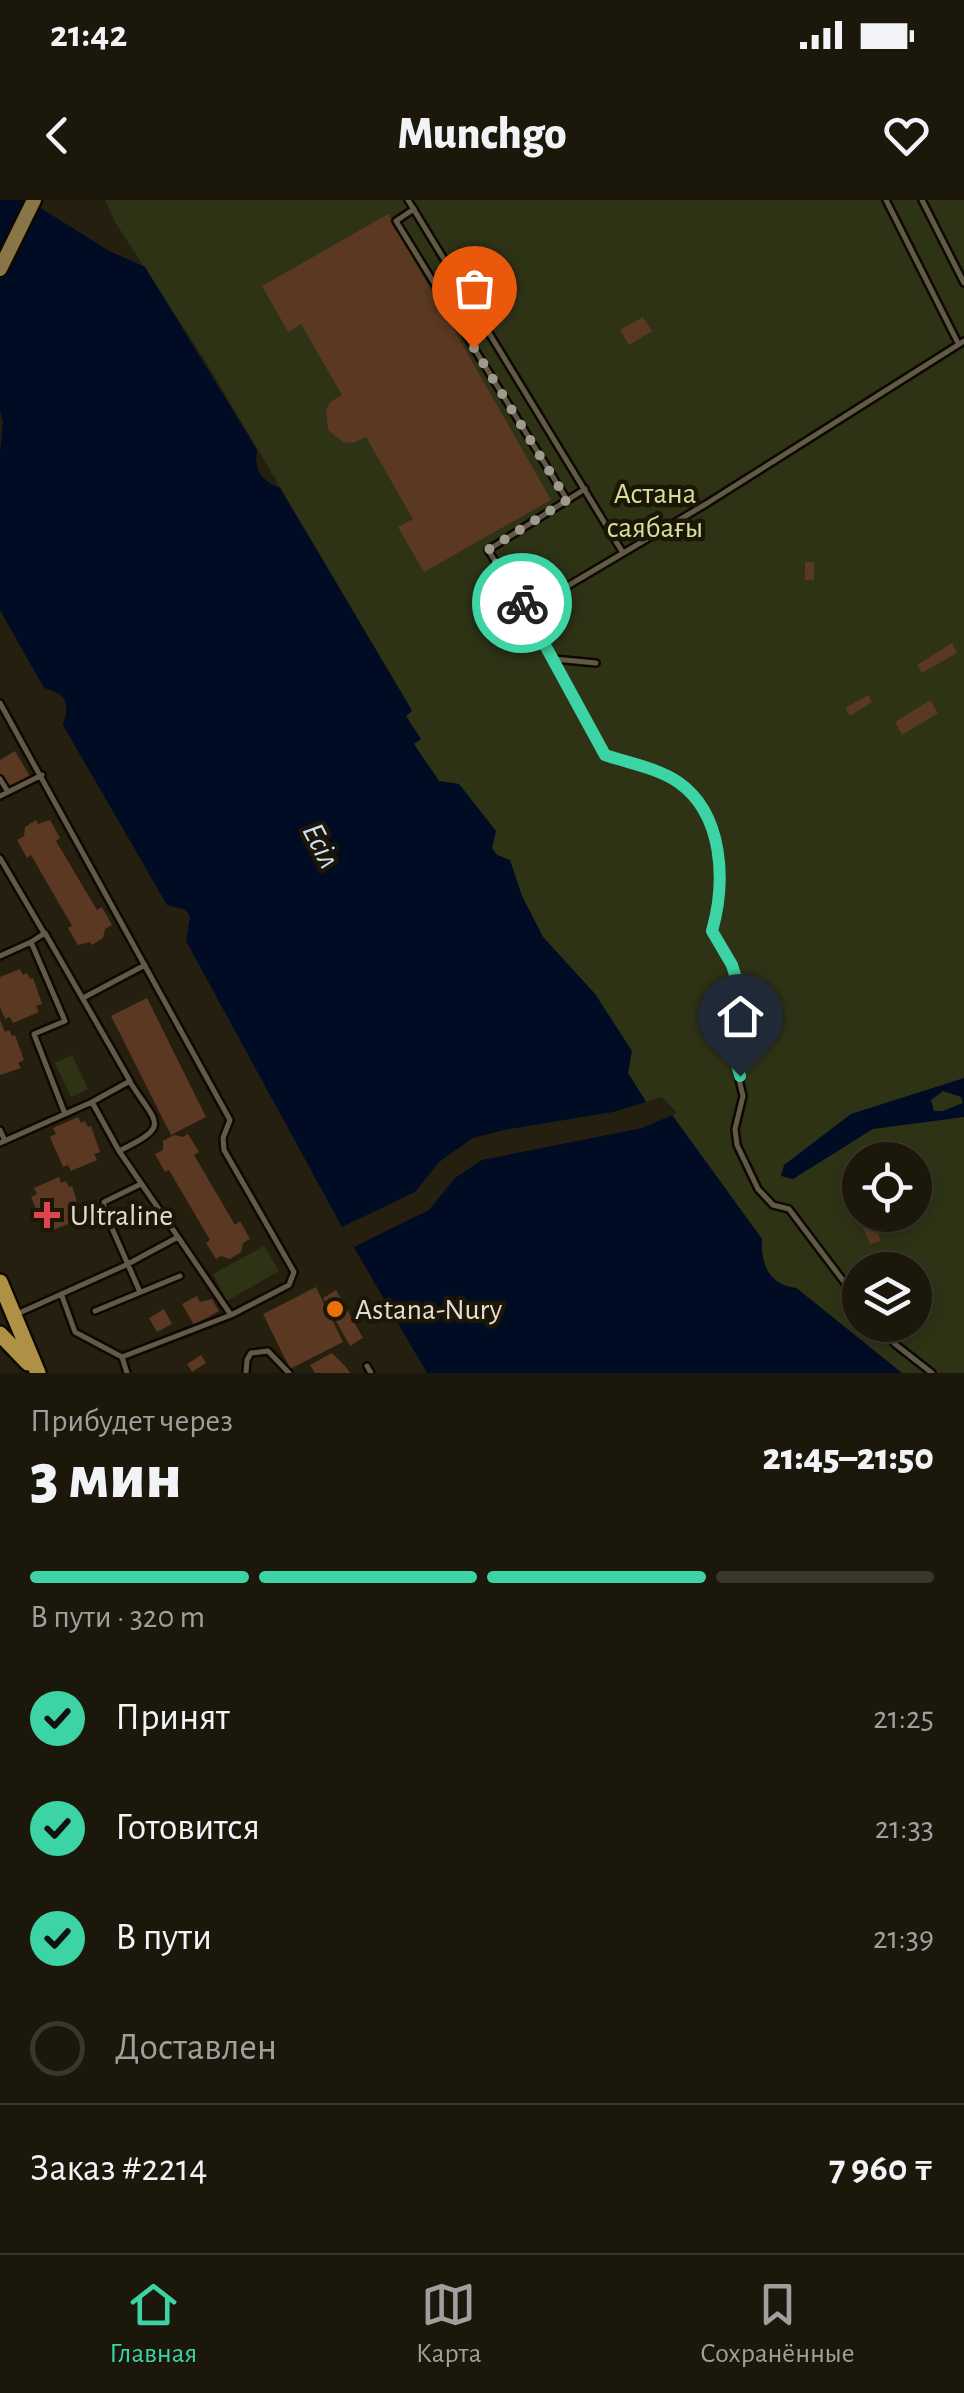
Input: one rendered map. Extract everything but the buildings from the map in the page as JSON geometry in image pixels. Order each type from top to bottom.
[{"type":"main road","points":[[0,252],[33,200]]},
{"type":"main road","points":[[0,269],[33,200]]},
{"type":"main road","points":[[0,1282],[7,1316],[32,1368]]},
{"type":"main road","points":[[0,1334],[32,1368]]},
{"type":"lane","points":[[408,200],[623,552]]},
{"type":"lane","points":[[526,610],[706,504],[961,342],[886,200]]},
{"type":"lane","points":[[922,200],[963,279]]},
{"type":"lane","points":[[414,209],[396,221],[567,500]]},
{"type":"lane","points":[[585,488],[488,550],[526,610],[605,755],[676,781],[710,818],[718,859],[719,907],[712,931],[732,965],[740,991],[727,1029],[743,1096],[735,1129],[737,1144],[758,1189],[774,1205],[789,1209],[842,1279]]},
{"type":"lane","points":[[553,659],[596,664]]},
{"type":"lane","points":[[0,703],[230,1120],[223,1138],[224,1150],[294,1272],[289,1285],[231,1315],[122,1357]]},
{"type":"lane","points":[[0,796],[42,774]]},
{"type":"lane","points":[[0,779],[8,792]]},
{"type":"lane","points":[[0,858],[155,1121],[150,1136],[119,1152]]},
{"type":"lane","points":[[0,956],[44,934]]},
{"type":"lane","points":[[31,942],[65,1021],[34,1034],[65,1114]]},
{"type":"lane","points":[[83,998],[144,965]]},
{"type":"lane","points":[[0,1130],[2,1142],[130,1082]]},
{"type":"lane","points":[[92,1102],[119,1152],[231,1315]]},
{"type":"lane","points":[[140,1292],[104,1202],[141,1184]]},
{"type":"lane","points":[[7,1316],[62,1296],[178,1236]]},
{"type":"lane","points":[[95,1311],[180,1276]]},
{"type":"lane","points":[[62,1296],[75,1332],[122,1357],[128,1373]]},
{"type":"lane","points":[[893,1342],[932,1373]]},
{"type":"lane","points":[[246,1373],[246,1360],[251,1353],[268,1351],[290,1373]]},
{"type":"green space","name":"Астана саябағы","points":[[105,200],[964,200],[964,1373],[902,1373],[864,1342],[932,1342],[932,1252],[842,1252],[842,1324],[797,1288],[773,1278],[763,1257],[762,1239],[672,1115],[650,1109],[628,1073],[631,1050],[595,994],[543,937],[522,896],[510,860],[497,855],[492,848],[496,831],[459,784],[439,781],[413,744],[406,716],[412,710],[206,362],[115,222]]},
{"type":"green space","points":[[72,1055],[88,1089],[71,1097],[55,1063]]},
{"type":"green space","points":[[264,1246],[279,1271],[227,1301],[213,1274]]},
{"type":"water","name":"Есіл","points":[[0,200],[28,200],[109,251],[145,267],[257,450],[260,474],[280,488],[412,711],[406,716],[421,739],[414,744],[439,781],[459,784],[496,831],[492,848],[497,855],[510,860],[522,896],[543,937],[595,994],[632,1051],[628,1073],[650,1108],[672,1115],[762,1239],[765,1265],[773,1278],[796,1288],[842,1325],[842,1342],[863,1342],[902,1373],[427,1373],[342,1227],[186,941],[190,917],[186,910],[167,905],[63,725],[65,700],[44,688],[0,610]]},
{"type":"water","points":[[964,1078],[964,1117],[873,1129],[852,1142],[842,1142],[842,1148],[793,1179],[781,1176],[784,1165],[851,1114]],"holes":[[[943,1091],[961,1097],[963,1103],[934,1111],[931,1100]]]},
{"type":"pier","points":[[662,1097],[677,1113],[642,1128],[482,1160],[455,1178],[429,1210],[354,1247],[342,1227],[415,1192],[439,1162],[473,1138],[613,1112]]},
{"type":"way so far","points":[[474,348],[567,500],[488,550],[522,603]]},
{"type":"place","name":"Ultraline","points":[[47,1215]]},
{"type":"place","name":"Astana-Nury","points":[[335,1309]]},
{"type":"route","points":[[522,603],[605,755],[676,781],[710,818],[718,859],[719,907],[712,931],[732,965],[740,991],[727,1029],[740,1076]]}]
